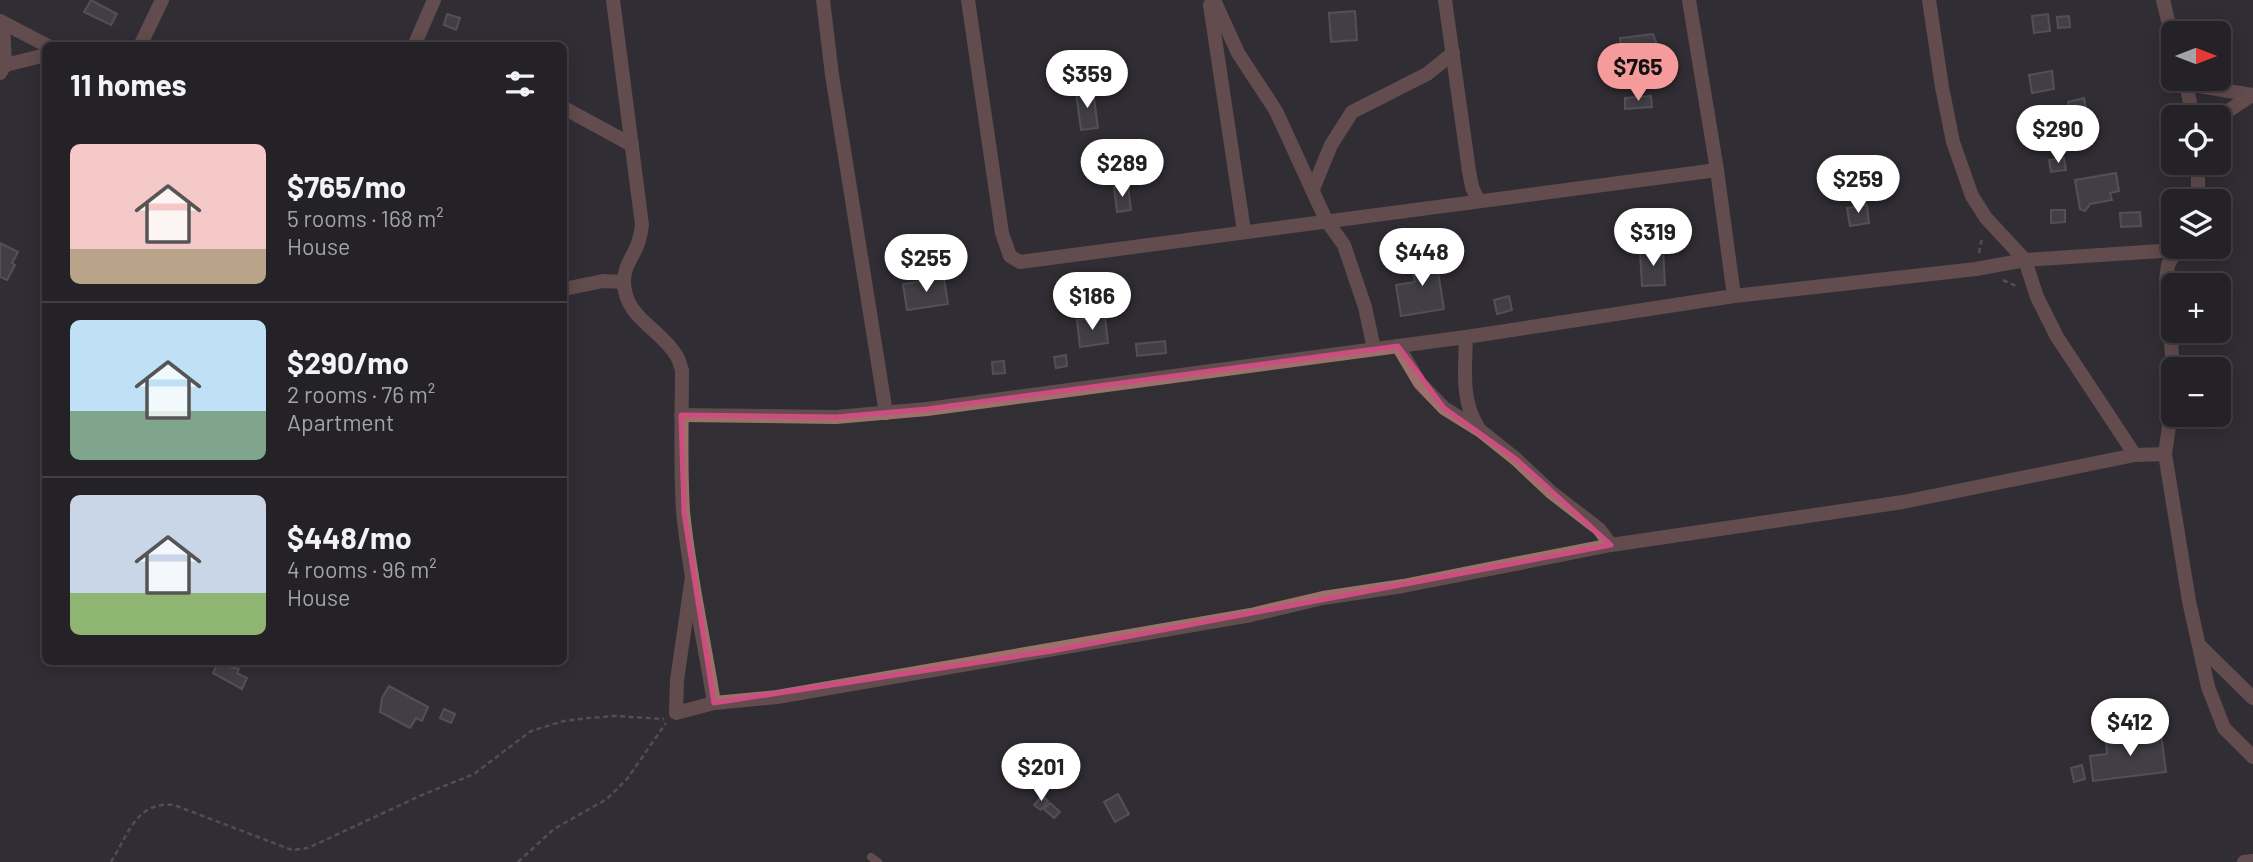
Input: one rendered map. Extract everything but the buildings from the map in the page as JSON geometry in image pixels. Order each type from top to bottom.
[{"type":"street","points":[[142,42],[162,0]]},
{"type":"street","points":[[416,42],[434,0]]},
{"type":"street","points":[[614,0],[642,225],[637,246],[627,265],[624,282],[629,304],[641,321],[661,337],[676,355],[682,370],[681,479],[692,577],[714,703]]},
{"type":"street","points":[[823,0],[832,75],[886,413]]},
{"type":"street","points":[[968,0],[1002,233],[1012,259],[1023,261],[1717,170]]},
{"type":"street","points":[[1211,0],[1238,53],[1276,111],[1326,220],[1344,245],[1365,307],[1374,349]]},
{"type":"street","points":[[1211,0],[1244,231]]},
{"type":"street","points":[[1445,0],[1469,171],[1478,200]]},
{"type":"street","points":[[1689,0],[1717,170],[1734,296]]},
{"type":"street","points":[[1929,0],[1952,142],[1972,196],[1986,218],[2025,260],[2037,297],[2057,337],[2135,455]]},
{"type":"street","points":[[2163,0],[2168,21]]},
{"type":"street","points":[[42,43],[1,22],[3,69],[42,56]]},
{"type":"street","points":[[1313,189],[1331,145],[1352,112],[1427,74],[1453,53]]},
{"type":"street","points":[[2231,90],[2253,95]]},
{"type":"street","points":[[2231,109],[2253,95]]},
{"type":"street","points":[[567,110],[632,145]]},
{"type":"street","points":[[681,415],[836,417],[927,410],[1466,337],[1734,296],[1976,269],[2025,260],[2161,249]]},
{"type":"street","points":[[2171,259],[2165,280],[2173,367],[2165,454],[2189,601],[2216,712],[2224,728],[2253,757]]},
{"type":"street","points":[[567,288],[603,281],[624,282]]},
{"type":"street","points":[[1466,337],[1466,393],[1470,414],[1481,431]]},
{"type":"street","points":[[1398,346],[1420,383],[1444,408],[1481,431],[1551,492],[1599,529],[1611,545]]},
{"type":"street","points":[[692,577],[677,680],[676,713],[714,703],[777,696],[1251,615],[1322,598],[1403,586],[1611,545],[1903,502],[2135,455],[2165,454]]},
{"type":"street","points":[[2199,645],[2253,698]]},
{"type":"street","points":[[2244,862],[2253,861]]},
{"type":"path","points":[[1976,269],[1986,218]]},
{"type":"path","points":[[2001,279],[2037,297]]},
{"type":"path","points":[[111,862],[135,821],[145,810],[161,804],[174,805],[292,850],[308,848],[474,774],[530,731],[564,721],[588,718],[615,716],[668,720],[627,779],[607,799],[554,829],[518,862]]},
{"type":"highlighted area","points":[[1398,346],[1444,408],[1516,459],[1611,545],[1052,651],[714,703],[684,513],[681,415],[836,417],[927,409]]}]
